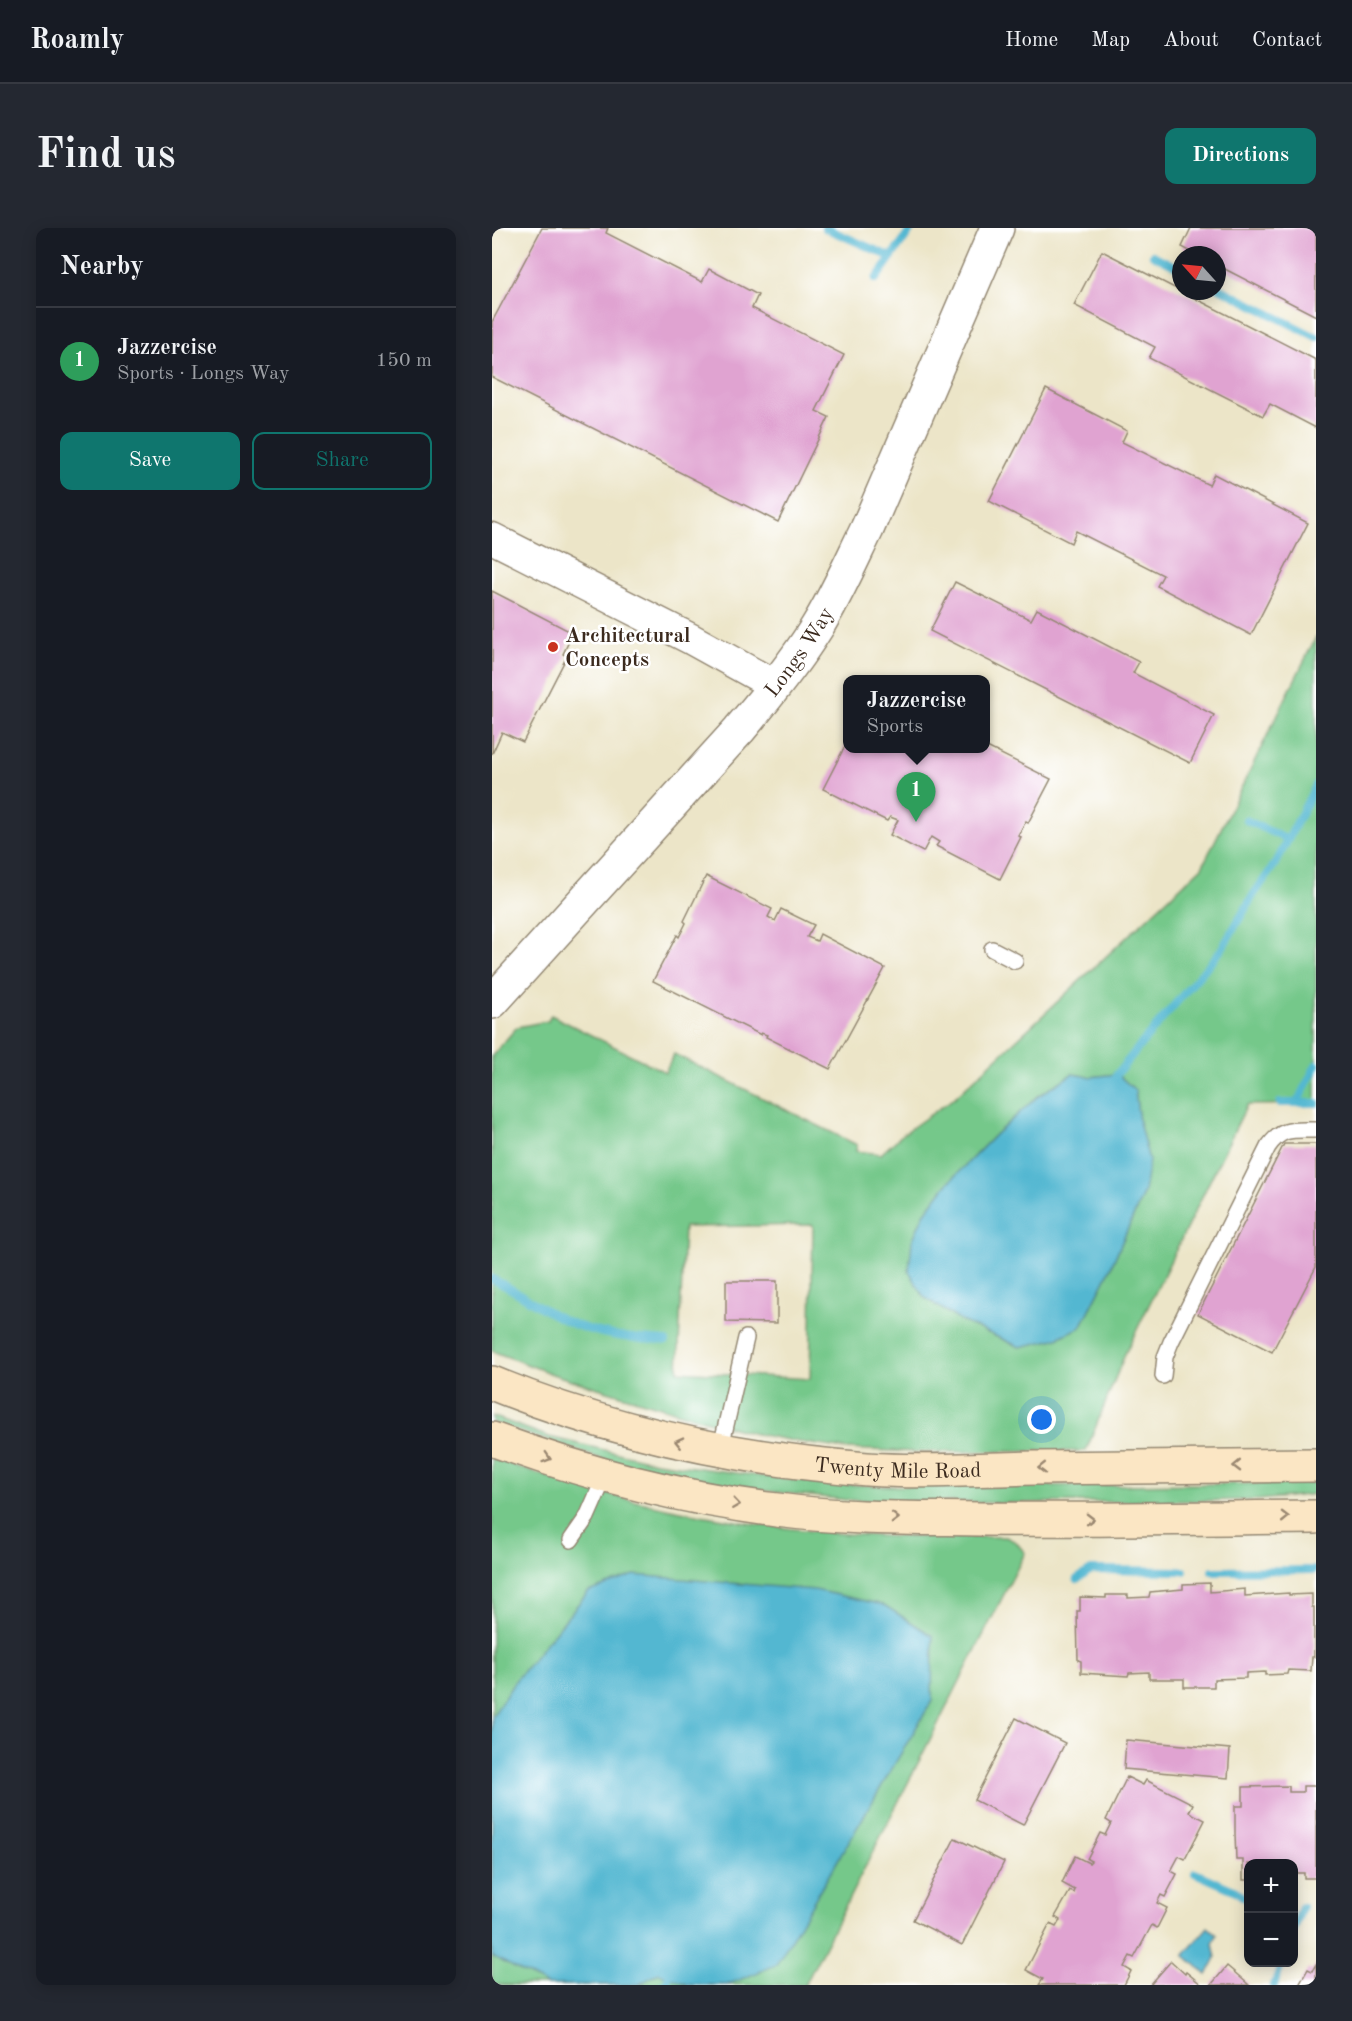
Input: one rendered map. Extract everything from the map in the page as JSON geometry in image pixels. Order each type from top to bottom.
[{"type":"main road","name":"Twenty Mile Road","points":[[492,1383],[566,1411],[616,1426],[720,1451],[784,1461],[869,1469],[1316,1465]]},
{"type":"main road","points":[[492,1439],[541,1457],[662,1491],[720,1502],[837,1516],[1047,1520],[1316,1517]]},
{"type":"street","name":"Longs Way","points":[[492,1002],[739,730],[776,686],[816,628],[844,578],[884,490],[997,228]]},
{"type":"street","points":[[492,538],[661,624],[776,686]]},
{"type":"lane","points":[[992,949],[1015,961]]},
{"type":"lane","points":[[1164,1376],[1165,1357],[1171,1342],[1275,1137],[1289,1130],[1316,1130]]},
{"type":"lane","points":[[720,1451],[746,1338]]},
{"type":"lane","points":[[571,1540],[587,1517],[605,1476]]},
{"type":"green space","points":[[1316,637],[1316,1104],[1247,1105],[1125,1354],[1086,1451],[918,1452],[846,1449],[799,1442],[751,1433],[697,1418],[555,1375],[492,1351],[492,1056],[517,1027],[548,1021],[551,1015],[665,1072],[674,1054],[857,1145],[856,1151],[881,1154],[903,1134],[954,1098],[1202,867]],"holes":[[[1072,1074],[1091,1077],[1117,1074],[1135,1090],[1144,1192],[1107,1276],[1081,1327],[1055,1339],[1020,1347],[959,1320],[924,1297],[946,1185],[996,1134],[1037,1097]],[[813,1225],[810,1379],[678,1371],[684,1227]]]},
{"type":"green space","points":[[492,1416],[549,1437],[656,1462],[835,1484],[1011,1486],[1316,1483],[1316,1494],[1259,1500],[1010,1503],[847,1500],[758,1490],[617,1464],[494,1423]]},
{"type":"green space","points":[[492,1458],[618,1497],[746,1523],[855,1535],[1006,1537],[1016,1542],[1025,1553],[805,1985],[492,1985]]},
{"type":"water","points":[[1072,1074],[1091,1077],[1117,1074],[1135,1090],[1139,1122],[1149,1160],[1144,1192],[1107,1276],[1081,1327],[1055,1339],[1020,1347],[959,1320],[924,1297],[909,1271],[912,1241],[924,1214],[946,1185],[996,1134],[1037,1097]]},
{"type":"water","points":[[634,1575],[815,1590],[884,1605],[933,1636],[932,1701],[776,1965],[727,1985],[689,1985],[659,1973],[638,1985],[547,1985],[492,1956],[492,1717],[515,1681],[588,1592]]},
{"type":"water","points":[[1208,1927],[1217,1935],[1213,1944],[1216,1958],[1207,1975],[1184,1955]]},
{"type":"building","points":[[542,228],[608,228],[606,233],[702,282],[709,269],[758,295],[752,308],[844,355],[816,411],[829,417],[778,522],[492,377],[492,322]]},
{"type":"building","points":[[1191,228],[1316,228],[1316,316],[1226,270],[1226,246],[1182,246]]},
{"type":"building","points":[[1102,251],[1172,287],[1172,300],[1198,300],[1316,360],[1316,428],[1270,404],[1263,416],[1149,358],[1155,347],[1074,305]]},
{"type":"building","points":[[1046,389],[1127,431],[1122,442],[1209,485],[1214,474],[1308,523],[1251,635],[1157,586],[1163,575],[1076,531],[1071,543],[989,501]]},
{"type":"building","points":[[955,582],[1031,620],[1037,609],[1139,662],[1133,673],[1214,715],[1190,763],[930,631]]},
{"type":"building","points":[[492,591],[573,633],[563,654],[567,656],[523,742],[502,732],[492,754]]},
{"type":"building","points":[[990,748],[1051,779],[1028,823],[1026,821],[1018,836],[1021,837],[1000,879],[936,846],[939,842],[931,837],[923,852],[890,835],[898,820],[890,817],[887,821],[823,789],[843,750],[843,753],[990,753]]},
{"type":"building","points":[[706,876],[772,909],[768,917],[775,921],[781,909],[814,925],[807,937],[817,941],[820,934],[885,968],[830,1069],[766,1037],[767,1035],[761,1033],[761,1035],[653,981],[677,935],[679,937],[686,923],[684,921]]},
{"type":"building","points":[[1284,1144],[1316,1144],[1316,1267],[1272,1352],[1198,1314]]},
{"type":"building","points":[[726,1281],[777,1281],[777,1323],[726,1322]]},
{"type":"building","points":[[1210,1583],[1210,1592],[1245,1589],[1245,1596],[1312,1594],[1314,1657],[1312,1657],[1311,1671],[1288,1670],[1287,1674],[1265,1675],[1265,1672],[1246,1673],[1246,1678],[1214,1679],[1214,1687],[1184,1687],[1184,1679],[1149,1679],[1149,1672],[1129,1673],[1128,1676],[1081,1673],[1081,1661],[1078,1660],[1077,1611],[1080,1611],[1080,1597],[1106,1598],[1106,1595],[1128,1595],[1128,1598],[1149,1597],[1150,1592],[1183,1589],[1183,1584]]},
{"type":"building","points":[[1016,1718],[1065,1743],[1023,1825],[974,1800]]},
{"type":"building","points":[[1126,1740],[1230,1749],[1228,1778],[1124,1769]]},
{"type":"building","points":[[1127,1777],[1143,1785],[1146,1780],[1193,1804],[1189,1812],[1205,1820],[1185,1859],[1179,1856],[1171,1871],[1177,1874],[1165,1897],[1161,1895],[1157,1903],[1167,1908],[1157,1928],[1152,1925],[1134,1958],[1130,1956],[1124,1967],[1131,1971],[1124,1985],[1039,1985],[1043,1979],[1026,1970],[1050,1924],[1056,1927],[1060,1920],[1055,1917],[1070,1891],[1074,1893],[1075,1890],[1062,1883],[1075,1856],[1089,1863],[1091,1861],[1087,1859],[1100,1833],[1105,1835],[1111,1823],[1106,1820]]},
{"type":"building","points":[[1289,1786],[1289,1792],[1303,1792],[1303,1786],[1316,1786],[1316,1878],[1304,1878],[1304,1873],[1298,1873],[1298,1859],[1244,1859],[1243,1880],[1243,1860],[1236,1860],[1235,1806],[1243,1806],[1243,1787]]},
{"type":"building","points":[[955,1838],[1004,1862],[962,1945],[913,1920]]},
{"type":"building","points":[[1171,1961],[1185,1974],[1186,1972],[1202,1985],[1150,1985]]},
{"type":"building","points":[[1316,1964],[1316,1985],[1299,1985],[1308,1969],[1312,1971]]},
{"type":"building","points":[[1227,1966],[1240,1977],[1249,1985],[1211,1985]]},
{"type":"waterway","points":[[825,228],[891,257]]},
{"type":"waterway","points":[[876,279],[912,228]]},
{"type":"waterway","points":[[1153,255],[1172,264]]},
{"type":"waterway","points":[[1226,292],[1316,337]]},
{"type":"waterway","points":[[1113,1083],[1117,1074],[1142,1043],[1221,950],[1254,894],[1277,861],[1316,785]]},
{"type":"waterway","points":[[1246,820],[1288,840]]},
{"type":"waterway","points":[[1297,1103],[1316,1065]]},
{"type":"waterway","points":[[1280,1103],[1316,1103]]},
{"type":"waterway","points":[[492,1279],[578,1326],[615,1336],[666,1341]]},
{"type":"waterway","points":[[1077,1579],[1091,1570],[1184,1571]]},
{"type":"waterway","points":[[1212,1571],[1313,1570]]},
{"type":"waterway","points":[[1195,1873],[1236,1891],[1244,1898]]},
{"type":"waterway","points":[[1298,1918],[1302,1907]]},
{"type":"waterway","points":[[1274,1985],[1280,1967]]},
{"type":"waterway","points":[[662,1985],[666,1983],[672,1968]]},
{"type":"place","name":"Architectural Concepts","points":[[553,647]]},
{"type":"place","name":"Jazzercise","points":[[916,822]]}]
